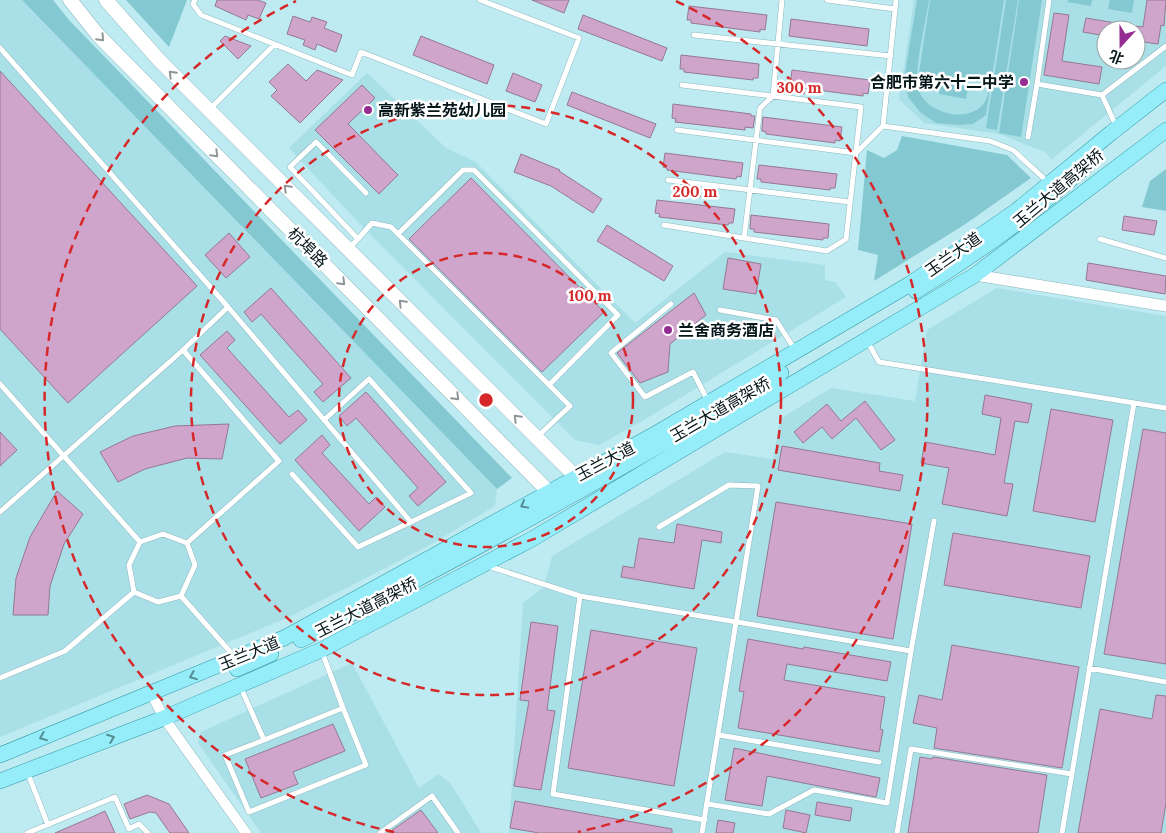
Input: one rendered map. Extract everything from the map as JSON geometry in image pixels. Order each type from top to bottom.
[{"type":"main road","name":"杭埠路","points":[[70,0],[98,35],[549,492]]},
{"type":"main road","name":"杭埠路","points":[[106,0],[159,60],[208,110],[576,477]]},
{"type":"main road","name":"玉兰大道","points":[[0,781],[164,718],[238,672],[284,638],[709,403],[796,352],[910,284],[1016,211],[1166,90]]},
{"type":"main road","name":"玉兰大道高架桥","points":[[238,672],[464,556],[750,392],[963,262],[1053,196],[1166,94]]},
{"type":"main road","name":"玉兰大道高架桥","points":[[238,672],[344,629],[632,471],[967,269],[1061,206],[1166,119]]},
{"type":"main road","name":"玉兰大道","points":[[0,755],[151,693],[321,650],[532,539],[975,275],[1166,130]]},
{"type":"street","points":[[975,275],[1166,306]]},
{"type":"street","points":[[151,693],[164,718],[246,833]]},
{"type":"lane","points":[[195,0],[193,4],[200,15],[352,75],[361,52],[546,124],[579,38],[480,0]]},
{"type":"lane","points":[[744,238],[760,108],[773,96],[782,0]]},
{"type":"lane","points":[[827,0],[895,9]]},
{"type":"lane","points":[[856,153],[883,126],[896,0]]},
{"type":"lane","points":[[1028,136],[1049,0]]},
{"type":"lane","points":[[694,35],[890,56]]},
{"type":"lane","points":[[208,110],[274,45]]},
{"type":"lane","points":[[1037,84],[1102,94],[1166,46]]},
{"type":"lane","points":[[0,48],[228,307],[411,522]]},
{"type":"lane","points":[[664,225],[827,251],[846,239],[861,107],[682,85]]},
{"type":"lane","points":[[1102,94],[1117,128]]},
{"type":"lane","points":[[883,126],[990,142],[1013,150],[1050,183]]},
{"type":"lane","points":[[677,130],[856,153]]},
{"type":"lane","points":[[358,239],[290,167],[316,142],[366,194]]},
{"type":"lane","points":[[398,234],[463,170],[474,170],[618,316],[549,385]]},
{"type":"lane","points":[[668,180],[850,202]]},
{"type":"lane","points":[[348,249],[372,223],[391,227],[570,406],[536,437]]},
{"type":"lane","points":[[1100,239],[1166,258]]},
{"type":"lane","points":[[671,304],[611,353],[645,397],[693,372],[709,403]]},
{"type":"lane","points":[[0,512],[183,350],[228,307]]},
{"type":"lane","points":[[720,310],[776,320],[796,352]]},
{"type":"lane","points":[[866,339],[879,362],[1166,408]]},
{"type":"lane","points":[[183,350],[279,461],[187,543]]},
{"type":"lane","points":[[292,474],[358,547],[471,493],[369,379],[324,420]]},
{"type":"lane","points":[[0,384],[140,542]]},
{"type":"lane","points":[[1062,833],[1134,403]]},
{"type":"lane","points":[[659,526],[729,485],[758,486],[702,833]]},
{"type":"lane","points":[[708,804],[769,814],[814,790],[887,803],[934,521]]},
{"type":"lane","points":[[134,592],[128,565],[140,542],[163,534],[187,543]]},
{"type":"lane","points":[[181,596],[194,565],[187,543]]},
{"type":"lane","points":[[484,564],[580,596],[912,651]]},
{"type":"lane","points":[[134,592],[158,602],[181,596]]},
{"type":"lane","points":[[0,678],[65,650],[134,592]]},
{"type":"lane","points":[[181,596],[238,672],[264,740]]},
{"type":"lane","points":[[580,596],[552,794],[705,820]]},
{"type":"lane","points":[[321,650],[366,765],[249,812],[226,756],[343,708]]},
{"type":"lane","points":[[1089,668],[1166,682]]},
{"type":"lane","points":[[719,735],[879,762]]},
{"type":"lane","points":[[897,833],[911,749],[1072,774]]},
{"type":"lane","points":[[27,770],[48,824]]},
{"type":"lane","points":[[380,833],[432,796],[458,833]]},
{"type":"lane","points":[[27,833],[115,797],[129,829],[138,824],[148,833]]},
{"type":"shaded area","points":[[0,0],[22,0],[497,489],[495,506],[430,545],[289,617],[0,737]]},
{"type":"shaded area","points":[[22,0],[53,0],[69,20],[512,478],[497,489]]},
{"type":"shaded area","points":[[126,0],[187,0],[169,47]]},
{"type":"shaded area","name":"合肥市第六十二中学","points":[[914,0],[1166,0],[1166,66],[1051,160],[1047,153],[999,134],[924,123],[899,99]]},
{"type":"shaded area","points":[[917,0],[929,0],[917,80],[922,97],[937,110],[958,115],[977,110],[986,100],[990,89],[986,115],[973,124],[936,123],[920,112],[908,97],[905,73]]},
{"type":"shaded area","points":[[930,0],[1004,0],[991,84],[919,73]]},
{"type":"shaded area","points":[[1006,0],[1018,0],[997,130],[986,128]]},
{"type":"shaded area","points":[[1019,0],[1042,0],[1021,137],[999,133]]},
{"type":"shaded area","points":[[1068,0],[1092,0],[1091,6],[1067,2]]},
{"type":"shaded area","points":[[1110,0],[1134,0],[1132,13],[1108,9]]},
{"type":"shaded area","points":[[367,73],[446,148],[476,162],[635,323],[725,252],[825,265],[825,280],[835,282],[846,297],[644,420],[599,445],[575,440],[356,220],[289,148]]},
{"type":"shaded area","points":[[941,82],[968,87],[966,99],[939,94]]},
{"type":"shaded area","points":[[902,136],[1007,155],[1031,178],[964,225],[874,281],[878,255],[858,250],[867,150],[884,158],[897,150]]},
{"type":"shaded area","points":[[1166,169],[1166,211],[1142,207],[1150,181]]},
{"type":"shaded area","points":[[997,288],[1166,316],[1166,833],[509,833],[523,603],[544,587],[552,556],[725,452],[773,459],[780,419],[831,388],[915,401],[927,330]]},
{"type":"shaded area","points":[[352,663],[419,788],[439,774],[451,784],[481,833],[261,833],[198,743],[201,732]]},
{"type":"building","points":[[217,0],[258,0],[266,3],[259,19],[248,15],[246,20],[215,6]]},
{"type":"building","points":[[532,0],[569,0],[564,13]]},
{"type":"building","points":[[1147,0],[1166,0],[1164,26],[1161,25],[1158,44],[1146,42],[1146,20],[1144,20]]},
{"type":"building","points":[[689,6],[767,15],[765,30],[760,29],[760,32],[691,23],[691,20],[687,20]]},
{"type":"building","points":[[1054,13],[1069,15],[1062,61],[1096,66],[1096,70],[1101,70],[1099,84],[1044,75]]},
{"type":"building","points":[[583,15],[667,48],[662,61],[578,29]]},
{"type":"building","points":[[293,16],[310,22],[312,17],[327,22],[324,28],[342,35],[336,52],[317,44],[315,50],[303,45],[305,40],[287,34]]},
{"type":"building","points":[[1086,18],[1098,20],[1096,20],[1096,34],[1083,32]]},
{"type":"building","points":[[791,19],[869,29],[867,46],[789,36]]},
{"type":"building","points":[[225,36],[251,46],[238,59],[220,41]]},
{"type":"building","points":[[421,36],[494,65],[487,84],[413,55]]},
{"type":"building","points":[[681,55],[759,64],[758,78],[753,78],[753,80],[684,72],[684,69],[680,69]]},
{"type":"building","points":[[288,64],[306,81],[317,70],[343,80],[300,123],[271,96],[277,90],[269,82]]},
{"type":"building","points":[[792,70],[870,80],[868,94],[863,93],[863,96],[794,87],[794,85],[790,84]]},
{"type":"building","points":[[0,71],[197,286],[68,403],[0,329]]},
{"type":"building","points":[[513,73],[542,85],[535,102],[506,91]]},
{"type":"building","points":[[362,85],[375,98],[348,124],[398,175],[379,194],[315,130]]},
{"type":"building","points":[[572,92],[656,124],[650,138],[567,105]]},
{"type":"building","points":[[673,104],[751,114],[751,116],[755,116],[753,128],[745,127],[745,130],[675,122],[676,119],[672,118]]},
{"type":"building","points":[[763,117],[842,127],[840,141],[835,140],[835,143],[766,134],[766,132],[762,131]]},
{"type":"building","points":[[665,153],[743,163],[741,177],[737,176],[736,179],[667,170],[667,168],[663,167]]},
{"type":"building","points":[[521,154],[560,170],[602,199],[593,213],[551,186],[514,172]]},
{"type":"building","points":[[759,165],[837,174],[835,188],[830,188],[830,190],[761,182],[761,179],[757,179]]},
{"type":"building","points":[[471,178],[604,312],[542,372],[409,239]]},
{"type":"building","points":[[657,200],[735,209],[733,223],[728,225],[659,217],[660,214],[655,213]]},
{"type":"building","points":[[751,215],[829,224],[828,238],[823,238],[823,240],[754,232],[754,229],[750,229]]},
{"type":"building","points":[[1124,216],[1157,221],[1154,235],[1122,230]]},
{"type":"building","points":[[607,225],[673,266],[664,281],[597,241]]},
{"type":"building","points":[[229,233],[250,257],[226,278],[205,255]]},
{"type":"building","points":[[728,258],[761,264],[756,294],[723,289]]},
{"type":"building","points":[[1088,263],[1166,276],[1165,294],[1086,280]]},
{"type":"building","points":[[271,288],[351,378],[323,402],[314,392],[323,384],[261,314],[252,322],[244,312]]},
{"type":"building","name":"兰舍商务酒店","points":[[694,293],[706,315],[670,344],[668,372],[640,383],[617,353]]},
{"type":"building","points":[[227,331],[235,340],[227,348],[289,417],[298,410],[307,420],[280,444],[200,355]]},
{"type":"building","points":[[366,392],[446,482],[418,506],[409,496],[418,488],[356,418],[347,426],[339,416]]},
{"type":"building","points":[[985,395],[1032,404],[1028,423],[1015,421],[1004,483],[1013,484],[1007,516],[942,504],[949,468],[921,463],[925,442],[995,455],[1001,418],[982,414]]},
{"type":"building","points":[[865,401],[895,440],[881,450],[856,418],[832,439],[822,427],[803,443],[794,432],[827,404],[841,421]]},
{"type":"building","points":[[1051,409],[1113,420],[1095,522],[1033,511]]},
{"type":"building","points":[[229,424],[222,459],[187,458],[145,469],[118,482],[100,452],[133,436],[175,426]]},
{"type":"building","points":[[1143,429],[1166,433],[1166,664],[1104,654]]},
{"type":"building","points":[[0,432],[17,450],[0,466]]},
{"type":"building","points":[[322,435],[330,445],[322,453],[369,504],[376,497],[385,507],[359,531],[295,460]]},
{"type":"building","points":[[782,446],[880,463],[879,471],[903,475],[900,491],[778,470]]},
{"type":"building","points":[[57,491],[83,514],[64,544],[50,586],[48,615],[13,615],[16,578],[30,537]]},
{"type":"building","points":[[776,502],[912,524],[893,639],[757,616]]},
{"type":"building","points":[[677,524],[722,532],[721,543],[702,540],[694,589],[621,577],[623,566],[634,568],[639,538],[674,543]]},
{"type":"building","points":[[953,533],[1090,556],[1081,608],[944,585]]},
{"type":"building","points":[[531,622],[558,626],[547,710],[555,711],[541,790],[514,786],[529,701],[520,700]]},
{"type":"building","points":[[591,630],[697,648],[674,786],[568,768]]},
{"type":"building","points":[[748,639],[891,662],[887,681],[787,664],[784,680],[885,697],[880,729],[883,730],[879,752],[738,728],[744,692],[739,691]]},
{"type":"building","points":[[952,645],[1079,667],[1062,768],[934,748],[937,728],[913,723],[919,695],[942,700]]},
{"type":"building","points":[[1156,695],[1166,696],[1166,803],[1161,833],[1078,833],[1100,709],[1152,719]]},
{"type":"building","points":[[333,724],[345,751],[293,772],[298,784],[261,798],[245,759]]},
{"type":"building","points":[[734,748],[880,778],[876,797],[767,776],[762,806],[725,800]]},
{"type":"building","points":[[920,757],[932,759],[933,757],[1047,775],[1038,833],[908,833]]},
{"type":"building","points":[[147,795],[169,804],[189,833],[170,833],[156,813],[150,812],[130,819],[124,804]]},
{"type":"building","points":[[515,801],[672,829],[672,833],[539,833],[510,828]]},
{"type":"building","points":[[817,802],[852,808],[850,821],[815,815]]},
{"type":"building","points":[[421,810],[438,833],[388,833]]},
{"type":"building","points":[[786,810],[810,815],[806,833],[783,828]]},
{"type":"building","points":[[105,811],[115,833],[55,833],[92,817]]},
{"type":"building","points":[[718,820],[735,823],[733,833],[716,833]]},
{"type":"place","name":"合肥市第六十二中学","points":[[1024,82]]},
{"type":"place","name":"高新紫兰苑幼儿园","points":[[368,110]]},
{"type":"place","name":"兰舍商务酒店","points":[[668,330]]}]
